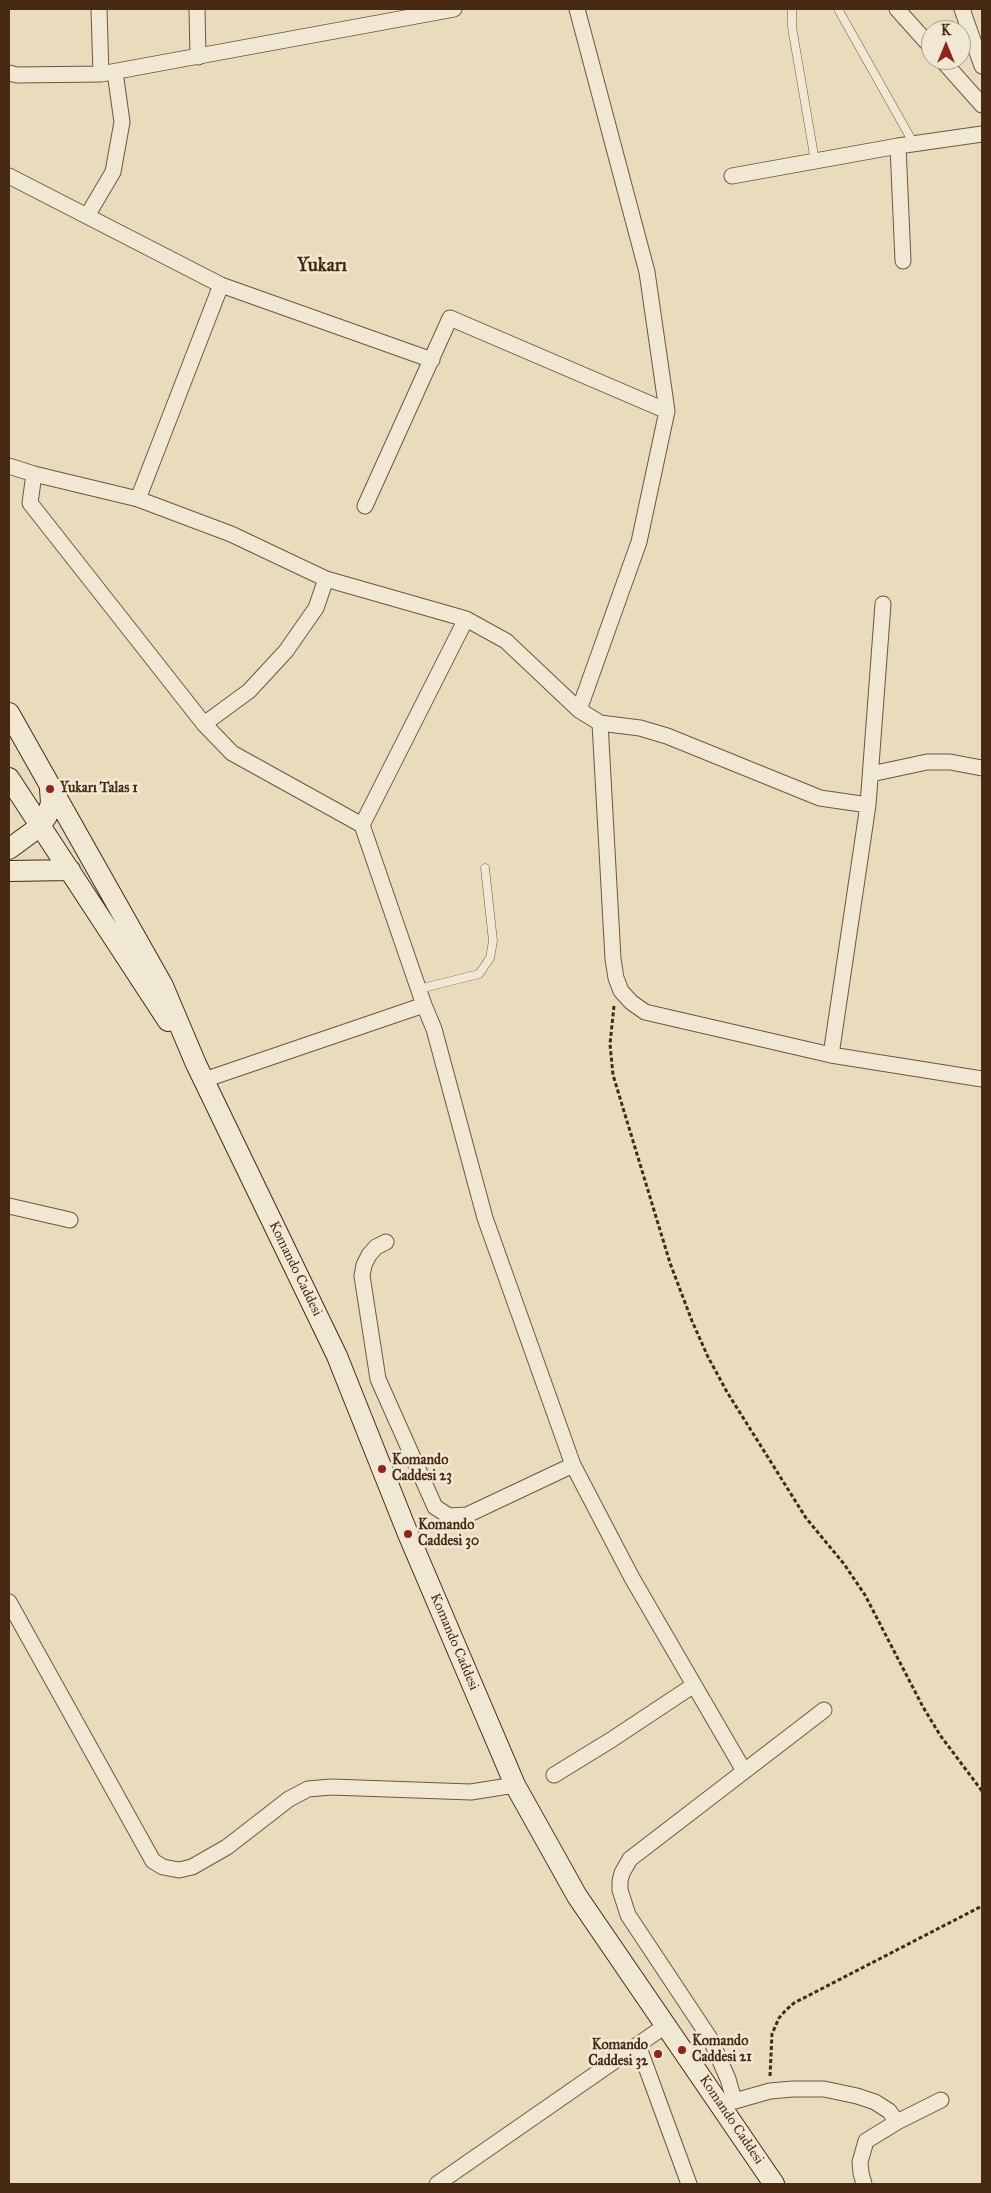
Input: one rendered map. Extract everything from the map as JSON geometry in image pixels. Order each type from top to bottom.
[{"type":"street","points":[[87,216],[113,172],[122,122],[108,73],[99,9]]},
{"type":"street","points":[[197,9],[198,57]]},
{"type":"street","points":[[9,73],[17,75],[108,73],[454,9]]},
{"type":"street","points":[[577,9],[647,272],[667,411],[639,542],[579,710]]},
{"type":"street","points":[[897,9],[921,36]]},
{"type":"street","points":[[962,9],[982,66]]},
{"type":"street","points":[[951,70],[982,105]]},
{"type":"street","points":[[732,176],[898,146],[982,134]]},
{"type":"street","points":[[898,146],[903,261]]},
{"type":"street","points":[[9,176],[220,285],[432,360]]},
{"type":"street","points":[[138,499],[220,285]]},
{"type":"street","points":[[365,506],[450,318],[667,411]]},
{"type":"street","points":[[9,466],[34,474],[138,499],[231,534],[326,579],[466,619],[506,641],[579,710],[600,723],[640,728],[667,736],[820,798],[868,805]]},
{"type":"street","points":[[34,474],[30,503],[204,724],[232,753],[362,825],[434,1029],[485,1218],[573,1465],[632,1578],[744,1771]]},
{"type":"street","points":[[204,724],[249,691],[286,651],[316,608],[326,579]]},
{"type":"street","points":[[831,1055],[868,805],[883,604]]},
{"type":"street","points":[[362,825],[466,619]]},
{"type":"street","points":[[9,713],[50,789],[163,986],[200,1072]]},
{"type":"street","points":[[600,723],[614,960],[616,978],[621,991],[631,1002],[644,1012],[831,1055],[982,1079]]},
{"type":"street","points":[[871,774],[927,762],[950,762],[982,768]]},
{"type":"street","points":[[50,789],[38,783],[10,783],[70,870],[200,1072]]},
{"type":"street","points":[[9,849],[39,827],[47,816],[51,803],[50,789]]},
{"type":"street","points":[[9,871],[70,870]]},
{"type":"street","points":[[200,1072],[424,1005]]},
{"type":"street","name":"Komando Caddesi","points":[[200,1072],[337,1356],[408,1534],[515,1785],[577,1896],[665,2026],[727,2103],[774,2184]]},
{"type":"street","points":[[9,1206],[70,1220]]},
{"type":"street","points":[[386,1242],[376,1247],[369,1255],[364,1265],[362,1276],[378,1379],[435,1507],[450,1516],[467,1515],[573,1465]]},
{"type":"street","points":[[9,1602],[153,1861],[163,1867],[179,1870],[192,1867],[227,1847],[289,1799],[308,1789],[331,1787],[471,1792],[515,1785]]},
{"type":"street","points":[[554,1775],[694,1686]]},
{"type":"street","points":[[824,1710],[630,1859],[622,1873],[620,1890],[628,1915],[711,2040],[728,2079],[727,2103],[770,2091],[816,2089],[857,2096],[875,2102],[889,2111],[897,2122]]},
{"type":"street","points":[[436,2184],[665,2026]]},
{"type":"street","points":[[638,2045],[689,2184]]},
{"type":"street","points":[[864,2184],[860,2162],[866,2141],[897,2122],[941,2100]]},
{"type":"lane","points":[[792,9],[792,27],[815,161]]},
{"type":"lane","points":[[838,9],[914,144]]},
{"type":"lane","points":[[419,989],[479,974],[490,958],[493,941],[485,868]]},
{"type":"path","points":[[621,991],[615,1000],[610,1031],[613,1074],[670,1263],[708,1357],[732,1401],[806,1518],[844,1564],[865,1595],[940,1735],[982,1791]]},
{"type":"path","points":[[770,2091],[772,2034],[779,2018],[786,2010],[802,1999],[982,1906]]},
{"type":"place","name":"Yukarı Talas 1","points":[[50,789]]},
{"type":"place","name":"Komando Caddesi 23","points":[[382,1469]]},
{"type":"place","name":"Komando Caddesi 30","points":[[408,1534]]},
{"type":"place","name":"Komando Caddesi 21","points":[[682,2050]]},
{"type":"place","name":"Komando Caddesi 32","points":[[658,2054]]},
{"type":"district","name":"Yukarı","points":[[322,266]]}]
